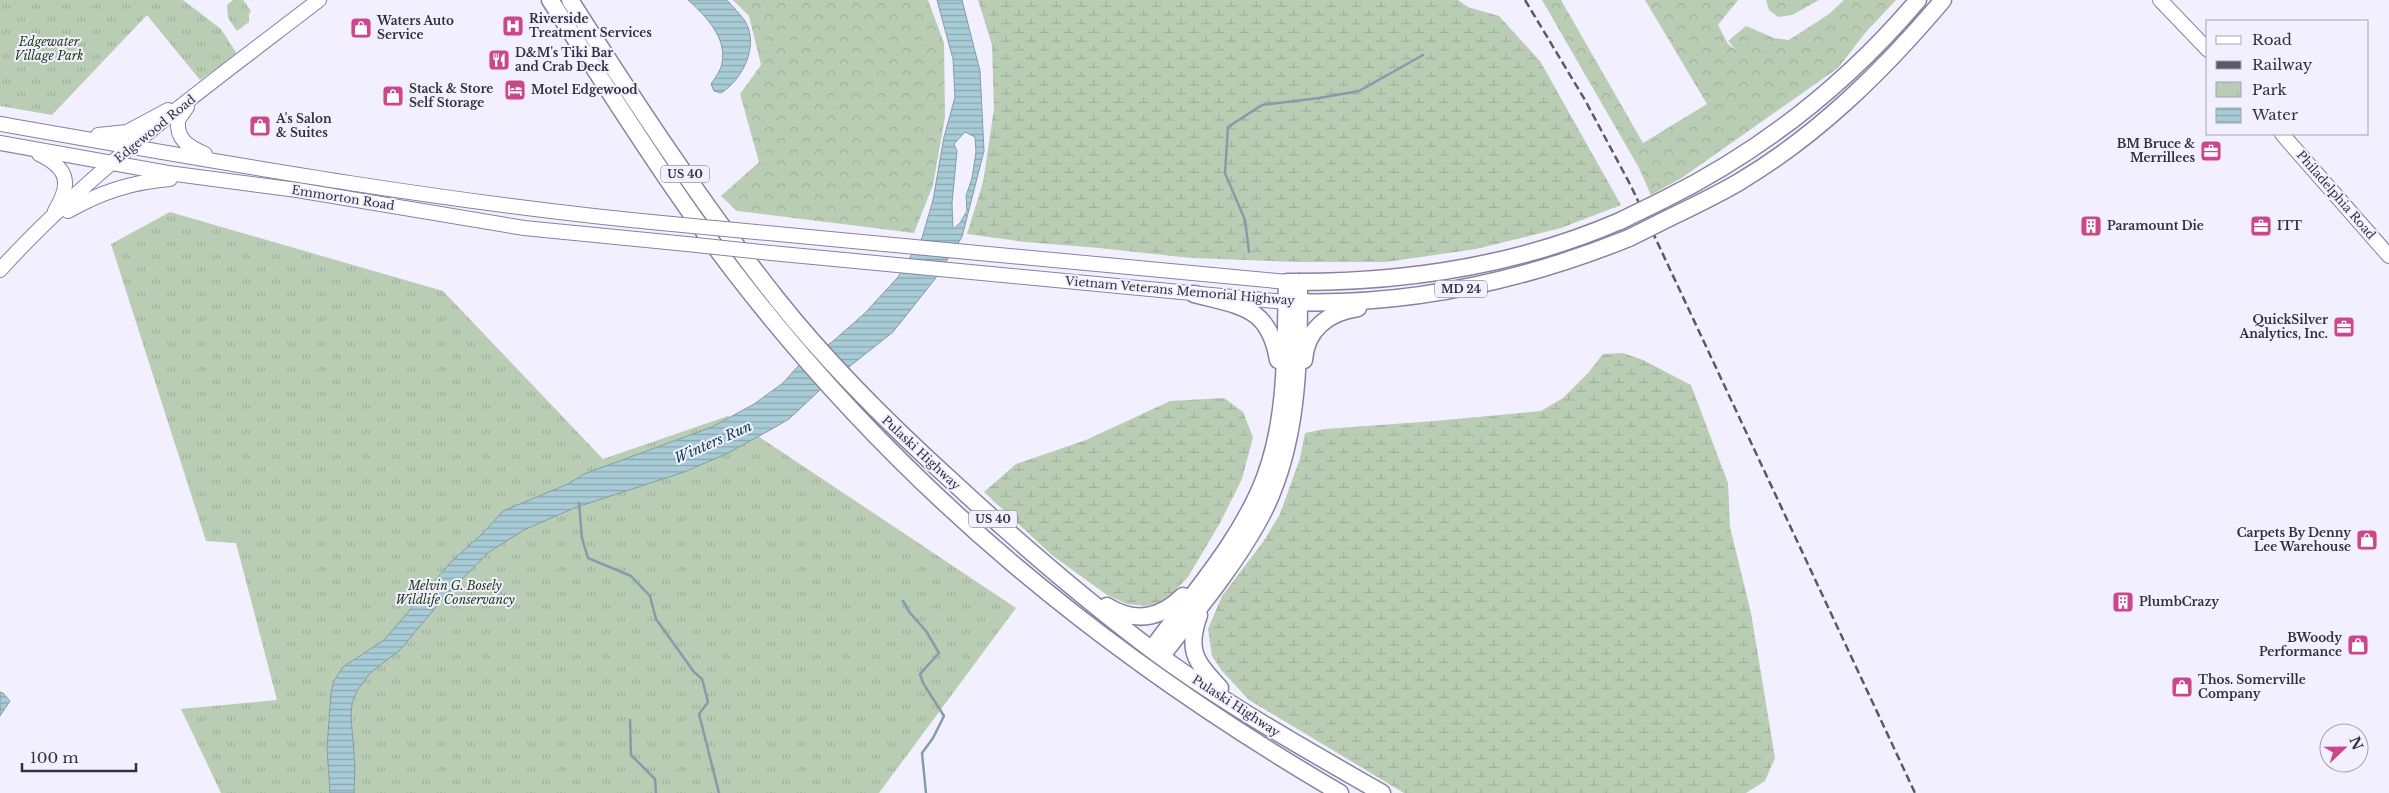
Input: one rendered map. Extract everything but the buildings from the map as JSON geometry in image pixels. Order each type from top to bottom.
[{"type":"highway","name":"Pulaski Highway","points":[[550,0],[690,213],[736,274],[799,351],[893,455],[971,529],[1060,604],[1146,669],[1243,735],[1340,793]]},
{"type":"highway","name":"Pulaski Highway","points":[[570,0],[628,92],[777,298],[841,373],[914,447],[1054,573],[1158,651],[1274,731],[1382,793]]},
{"type":"highway","name":"Vietnam Veterans Memorial Highway","points":[[1293,282],[1391,279],[1487,264],[1558,245],[1620,221],[1739,159],[1808,109],[1871,52],[1918,0]]},
{"type":"highway","name":"Vietnam Veterans Memorial Highway","points":[[1293,302],[1398,298],[1456,290],[1514,278],[1574,259],[1628,238],[1740,181],[1774,159],[1827,118],[1894,57],[1943,0]]},
{"type":"highway","points":[[1293,282],[1293,416]]},
{"type":"highway","points":[[1194,294],[1239,306],[1259,318],[1272,337],[1282,386]]},
{"type":"highway","points":[[1158,651],[1167,649],[1202,604],[1248,538],[1266,506],[1281,469],[1302,382],[1308,342],[1320,324],[1340,311],[1398,298]]},
{"type":"highway","points":[[1146,669],[1158,651],[1157,642],[1222,554],[1246,517],[1266,477],[1277,436],[1293,302]]},
{"type":"highway","points":[[1054,573],[1114,610],[1126,615],[1150,617],[1174,606],[1222,554]]},
{"type":"highway","points":[[1202,604],[1192,633],[1194,651],[1204,670],[1239,708]]},
{"type":"highway","points":[[1292,765],[1305,779],[1330,793]]},
{"type":"main road","name":"Edgewood Road","points":[[0,270],[48,222],[112,163],[319,0]]},
{"type":"main road","points":[[2160,0],[2206,48]]},
{"type":"main road","points":[[62,135],[123,134],[191,100]]},
{"type":"main road","points":[[191,100],[178,120],[181,139],[190,147],[221,162]]},
{"type":"main road","name":"Emmorton Road","points":[[0,124],[404,192],[516,208],[672,224]]},
{"type":"main road","name":"Philadelphia Road","points":[[2283,135],[2389,256]]},
{"type":"main road","name":"Emmorton Road","points":[[0,143],[209,180],[297,190],[524,228],[687,244]]},
{"type":"main road","points":[[26,147],[50,159],[64,174],[66,182],[63,197],[48,222]]},
{"type":"main road","points":[[48,222],[102,193],[129,184],[176,178],[209,180]]},
{"type":"main road","name":"Vietnam Veterans Memorial Highway","points":[[672,224],[1293,282]]},
{"type":"main road","name":"Vietnam Veterans Memorial Highway","points":[[687,244],[1293,302]]},
{"type":"green space","name":"Edgewater Village Park","points":[[0,0],[183,0],[221,29],[237,54],[200,80],[147,15],[52,115],[0,106]]},
{"type":"green space","points":[[233,0],[243,0],[251,11],[249,22],[237,31],[228,18],[227,5]]},
{"type":"green space","points":[[733,0],[928,0],[944,43],[945,117],[933,185],[914,233],[737,211],[721,196],[759,162],[740,94],[761,65],[749,16]]},
{"type":"green space","points":[[978,0],[1458,0],[1468,7],[1499,16],[1540,61],[1621,205],[1561,228],[1476,249],[1386,262],[1295,262],[1191,258],[1025,242],[967,234],[983,182],[994,109],[992,45]]},
{"type":"green space","points":[[1542,0],[1561,0],[1643,143],[1707,104],[1645,0],[1738,0],[1718,25],[1728,44],[1736,50],[1728,41],[1746,26],[1774,38],[1789,40],[1829,14],[1844,0],[1896,0],[1866,32],[1838,68],[1683,177],[1651,195],[1639,168]]},
{"type":"green space","points":[[1766,0],[1819,0],[1792,15],[1778,17],[1769,10]]},
{"type":"green space","name":"Melvin G. Bosely Wildlife Conservancy","points":[[170,212],[443,291],[603,459],[728,416],[1016,608],[879,793],[221,793],[181,709],[277,700],[236,543],[206,541],[111,244]]},
{"type":"green space","points":[[1623,353],[1643,360],[1691,385],[1728,483],[1730,527],[1751,613],[1775,758],[1765,781],[1746,793],[1404,793],[1249,700],[1222,671],[1212,656],[1208,629],[1222,596],[1263,542],[1280,514],[1300,458],[1305,433],[1325,429],[1541,411],[1563,398],[1588,373],[1603,354]]},
{"type":"green space","points":[[1224,398],[1243,412],[1253,437],[1242,479],[1220,523],[1188,577],[1171,595],[1159,604],[1145,606],[1127,604],[1107,595],[1053,556],[984,492],[1016,464],[1086,440],[1170,401]]},
{"type":"water","points":[[688,0],[727,0],[745,21],[749,31],[750,51],[742,71],[736,80],[721,93],[714,91],[711,84],[718,74],[723,54],[718,36],[708,20]]},
{"type":"water","name":"Winters Run","points":[[937,0],[962,0],[980,71],[984,151],[962,237],[935,279],[893,332],[820,390],[789,419],[772,429],[726,454],[684,472],[574,508],[524,530],[489,552],[447,594],[400,650],[370,673],[357,691],[352,704],[351,717],[355,766],[354,793],[330,793],[327,748],[331,693],[334,681],[343,667],[384,640],[451,562],[482,534],[503,511],[568,484],[584,474],[712,427],[754,404],[783,383],[799,365],[832,342],[865,313],[898,277],[922,238],[933,200],[944,137],[955,97],[953,59]],"holes":[[[965,132],[975,137],[976,152],[972,178],[966,196],[967,211],[960,223],[953,229],[952,203],[957,151],[954,144]]]},
{"type":"water","points":[[0,692],[10,701],[0,716]]},
{"type":"waterway","points":[[1249,252],[1245,220],[1225,173],[1228,127],[1262,105],[1359,91],[1423,55]]},
{"type":"waterway","points":[[579,503],[582,538],[588,558],[631,576],[650,596],[656,619],[694,672],[702,679],[708,702],[699,714],[719,793]]},
{"type":"waterway","points":[[903,601],[910,613],[926,631],[939,653],[920,674],[923,683],[944,716],[933,738],[922,753],[926,793]]},
{"type":"waterway","points":[[630,720],[631,755],[655,779],[656,793]]},
{"type":"railway","points":[[1525,0],[1585,100],[1631,186],[1915,793]]},
{"type":"place","name":"Riverside Treatment Services","points":[[513,26]]},
{"type":"place","name":"Waters Auto Service","points":[[361,28]]},
{"type":"place","name":"D&M's Tiki Bar and Crab Deck","points":[[499,60]]},
{"type":"place","name":"Motel Edgewood","points":[[515,90]]},
{"type":"place","name":"Stack & Store Self Storage","points":[[393,96]]},
{"type":"place","name":"A's Salon & Suites","points":[[260,126]]},
{"type":"place","name":"BM Bruce & Merrillees","points":[[2211,151]]},
{"type":"place","name":"Paramount Die","points":[[2091,226]]},
{"type":"place","name":"ITT","points":[[2261,226]]},
{"type":"place","name":"QuickSilver Analytics, Inc.","points":[[2344,327]]},
{"type":"place","name":"Carpets By Denny Lee Warehouse","points":[[2367,540]]},
{"type":"place","name":"PlumbCrazy","points":[[2123,602]]},
{"type":"place","name":"BWoody Performance","points":[[2358,645]]},
{"type":"place","name":"Thos. Somerville Company","points":[[2182,687]]}]
